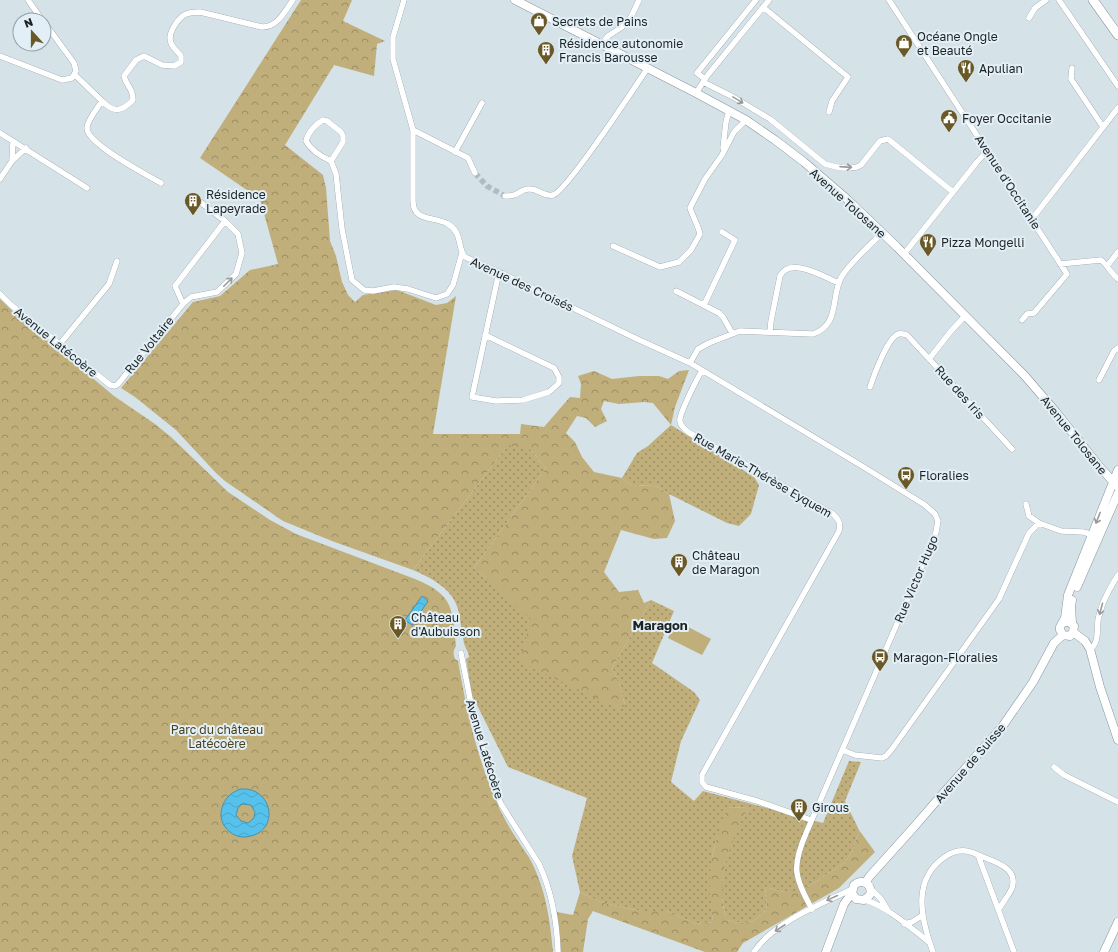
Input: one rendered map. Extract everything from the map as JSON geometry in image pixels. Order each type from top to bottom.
[{"type":"main road","points":[[1093,0],[1118,35]]},
{"type":"street","points":[[28,0],[37,12]]},
{"type":"street","points":[[75,75],[107,106],[115,110],[121,109],[133,100],[133,92],[125,82],[124,76],[136,60],[144,56],[162,64],[174,66],[181,62],[181,56],[171,44],[170,36],[174,26],[184,15],[200,12],[262,27],[268,27],[276,23],[293,0]]},
{"type":"street","name":"Avenue des Croisés","points":[[404,0],[393,37],[393,59],[413,130],[413,207],[415,211],[419,215],[449,224],[455,230],[461,243],[462,254],[464,257],[499,272],[690,363]]},
{"type":"street","name":"Avenue Tolosane","points":[[515,0],[528,3],[647,69],[746,120],[804,162],[848,200],[904,254],[1025,376],[1115,484]]},
{"type":"street","points":[[602,44],[608,36],[622,26],[631,17],[639,0]]},
{"type":"street","points":[[756,0],[697,73],[704,80],[770,119],[826,164],[832,166],[857,167],[861,165],[880,141],[888,139],[953,192]]},
{"type":"street","points":[[696,93],[704,80],[769,0]]},
{"type":"street","name":"Avenue d'Occitanie","points":[[889,0],[1060,264],[1068,274],[1034,313],[1027,314],[1022,320]]},
{"type":"street","points":[[1029,18],[1035,8],[1046,0]]},
{"type":"street","points":[[1059,0],[1118,86]]},
{"type":"street","points":[[763,7],[848,77],[832,101],[829,112]]},
{"type":"street","points":[[0,56],[62,80],[68,80],[75,75],[76,67],[52,33]]},
{"type":"street","points":[[1072,68],[1072,79],[1103,127]]},
{"type":"street","points":[[505,196],[513,196],[524,189],[531,188],[548,195],[554,195],[563,188],[647,69]]},
{"type":"street","points":[[102,101],[87,125],[87,131],[93,140],[116,157],[161,183]]},
{"type":"street","points":[[455,152],[482,103]]},
{"type":"street","points":[[1032,219],[1118,108]]},
{"type":"street","points":[[722,155],[726,122],[729,111]]},
{"type":"street","points":[[331,161],[344,136],[327,121],[323,120],[318,123],[307,136],[306,141],[309,146],[331,161],[336,174],[342,229],[352,280],[364,290],[373,291],[394,287],[408,289],[436,298],[446,294],[453,285],[462,254]]},
{"type":"street","points":[[613,246],[660,267],[679,262],[691,250],[700,234],[699,227],[694,221],[690,208],[705,179],[722,155],[734,132],[746,120]]},
{"type":"street","points":[[413,130],[468,158],[475,173]]},
{"type":"street","points":[[0,133],[26,148],[87,188]]},
{"type":"street","points":[[12,161],[13,141]]},
{"type":"street","points":[[0,179],[12,161],[26,148]]},
{"type":"street","points":[[904,254],[987,151]]},
{"type":"street","name":"Rue Voltaire","points":[[115,386],[183,304],[191,297],[218,292],[236,274],[242,253],[238,234],[225,221],[195,198]]},
{"type":"street","points":[[183,304],[175,286],[225,221]]},
{"type":"street","points":[[704,305],[735,240],[722,232]]},
{"type":"street","points":[[690,363],[698,349],[732,333],[740,331],[813,334],[821,331],[830,320],[839,283],[845,271],[882,233]]},
{"type":"street","points":[[1108,266],[1118,252]]},
{"type":"street","points":[[1060,264],[1101,260],[1108,266],[1110,272],[1118,279]]},
{"type":"street","points":[[59,345],[109,284],[117,261]]},
{"type":"street","points":[[770,332],[782,271],[791,267],[808,270],[839,283]]},
{"type":"street","points":[[485,335],[554,368],[559,377],[559,383],[549,392],[523,400],[496,401],[472,397],[485,335],[499,272]]},
{"type":"street","points":[[676,291],[704,305],[723,317],[732,333]]},
{"type":"street","name":"Avenue Latécoère","points":[[0,294],[59,345],[110,385],[115,386]]},
{"type":"street","name":"Rue des Iris","points":[[965,316],[951,331],[930,359],[1012,449]]},
{"type":"street","points":[[870,386],[879,364],[892,340],[898,334],[907,335],[930,359]]},
{"type":"street","points":[[1098,380],[1114,351],[1118,348]]},
{"type":"street","name":"Rue Victor Hugo","points":[[690,363],[865,468],[925,506],[935,514],[938,521],[932,543],[811,820],[797,856],[797,878],[801,890],[812,909]]},
{"type":"street","name":"Rue Marie-Thérèse Eyquem","points":[[702,371],[683,411],[680,420],[682,426],[688,432],[833,514],[838,519],[840,525],[839,531],[702,775],[702,782],[706,787],[757,801],[811,820]]},
{"type":"street","points":[[1118,470],[1115,484],[1095,535],[1074,594],[1071,606],[1074,632],[1070,636],[1063,635],[1060,627],[1063,622],[1068,595],[1095,535],[1118,493]]},
{"type":"street","points":[[1026,504],[1029,516],[1039,523],[1061,531],[1095,535]]},
{"type":"street","points":[[842,750],[855,755],[882,758],[886,756],[999,599],[1029,533],[1039,523]]},
{"type":"street","points":[[1090,649],[1096,643],[1098,619],[1104,598],[1118,575]]},
{"type":"street","points":[[1063,622],[1068,621],[1072,623]]},
{"type":"street","points":[[1074,632],[1085,641],[1090,649],[1100,687],[1118,740]]},
{"type":"street","name":"Avenue de Suisse","points":[[863,900],[870,895],[868,886],[869,877],[1002,727],[1033,682],[1054,643],[1063,635]]},
{"type":"street","name":"Avenue Latécoère","points":[[461,653],[474,719],[496,792],[501,804],[539,864],[543,873],[554,912],[558,952]]},
{"type":"street","points":[[1054,767],[1064,775],[1118,802]]},
{"type":"street","points":[[934,952],[930,943],[923,915],[923,888],[928,876],[938,863],[947,855],[960,850],[969,850],[1007,868],[1012,875],[1013,883],[1012,888],[999,909]]},
{"type":"street","points":[[978,855],[1014,952]]},
{"type":"street","name":"Avenue de Suisse","points":[[852,891],[854,885],[858,882],[868,886]]},
{"type":"street","points":[[868,886],[881,899],[888,911]]},
{"type":"street","points":[[754,952],[766,938],[777,930],[812,909],[852,891]]},
{"type":"street","points":[[852,891],[856,899],[878,904],[930,943]]},
{"type":"street","points":[[826,952],[840,913],[852,891]]},
{"type":"street","points":[[840,913],[848,906],[863,900]]},
{"type":"street","points":[[904,924],[912,922],[923,915]]},
{"type":"street","points":[[1104,952],[1118,922]]},
{"type":"green space","points":[[301,0],[352,0],[343,21],[385,41],[377,44],[374,76],[334,65],[285,145],[323,175],[326,188],[330,241],[336,256],[342,282],[348,295],[355,302],[363,295],[397,290],[436,305],[447,303],[456,296],[433,434],[520,434],[521,424],[544,427],[570,397],[580,398],[581,384],[578,376],[594,371],[612,379],[639,376],[659,376],[668,379],[679,371],[689,370],[675,407],[671,425],[653,403],[644,402],[619,404],[604,401],[601,409],[607,421],[595,427],[586,418],[577,416],[566,433],[575,442],[582,457],[594,472],[622,478],[632,486],[654,485],[669,494],[675,521],[667,538],[654,539],[621,530],[604,572],[619,592],[638,590],[644,603],[651,600],[612,668],[620,685],[625,706],[617,708],[520,662],[531,619],[474,568],[546,468],[530,449],[517,449],[510,445],[504,450],[413,570],[332,541],[283,521],[225,481],[176,430],[135,397],[121,388],[193,302],[220,296],[250,270],[278,264],[260,199],[200,158]]},
{"type":"green space","name":"Parc du château Latécoère","points":[[0,299],[18,316],[114,396],[155,424],[171,437],[228,492],[270,520],[296,534],[415,579],[428,585],[444,597],[452,612],[456,646],[454,656],[458,661],[464,696],[482,765],[500,810],[530,859],[536,872],[544,894],[549,917],[553,952],[0,952]]},
{"type":"green space","points":[[671,425],[754,477],[759,485],[751,514],[739,526],[727,523],[654,485],[632,486],[622,478],[637,453],[648,446]]},
{"type":"green space","points":[[510,444],[517,449],[530,449],[546,468],[474,568],[532,619],[625,706],[620,685],[612,668],[651,600],[674,611],[652,663],[694,692],[700,700],[681,741],[671,782],[694,801],[703,791],[823,823],[849,761],[861,762],[845,801],[859,830],[852,852],[844,863],[800,892],[784,892],[765,887],[767,909],[762,914],[745,923],[727,920],[723,906],[723,877],[735,834],[748,808],[729,807],[713,851],[710,889],[713,922],[696,924],[667,911],[640,911],[600,902],[580,892],[572,856],[587,798],[508,767],[472,695],[466,659],[469,657],[464,643],[459,613],[455,602],[451,595],[434,580],[413,570]]},
{"type":"green space","points":[[677,621],[711,639],[702,655],[668,638]]},
{"type":"green space","points":[[728,807],[748,808],[730,848],[723,877],[723,906],[727,920],[745,923],[762,914],[767,909],[765,887],[784,892],[800,892],[844,863],[852,852],[859,830],[875,852],[839,888],[743,943],[737,952],[705,952],[593,911],[588,919],[583,952],[560,952],[557,912],[573,915],[580,892],[600,902],[640,911],[667,911],[696,924],[713,922],[710,895],[710,870],[717,837]]},
{"type":"water","points":[[422,596],[428,601],[412,625],[405,620]]},
{"type":"water","points":[[241,789],[252,790],[260,795],[265,801],[269,818],[266,825],[260,832],[251,836],[240,837],[232,834],[225,827],[221,814],[222,808],[225,801],[234,792]],"holes":[[[242,804],[251,805],[255,812],[254,818],[248,823],[241,821],[236,815],[238,808]]]},
{"type":"tunnel","points":[[475,173],[487,186],[505,196]]},
{"type":"place","name":"Secrets de Pains","points":[[539,36]]},
{"type":"place","name":"Océane Ongle et Beauté","points":[[904,58]]},
{"type":"place","name":"Résidence autonomie Francis Barousse","points":[[546,65]]},
{"type":"place","name":"Apulian","points":[[966,83]]},
{"type":"place","name":"Foyer Occitanie","points":[[949,133]]},
{"type":"place","name":"Résidence Lapeyrade","points":[[193,216]]},
{"type":"place","name":"Pizza Mongelli","points":[[928,257]]},
{"type":"place","name":"Floralies","points":[[906,490]]},
{"type":"place","name":"Château de Maragon","points":[[679,577]]},
{"type":"place","name":"Château d'Aubuisson","points":[[398,639]]},
{"type":"place","name":"Maragon-Floralies","points":[[880,672]]},
{"type":"place","name":"Girous","points":[[799,822]]},
{"type":"district","name":"Maragon","points":[[660,625]]}]
